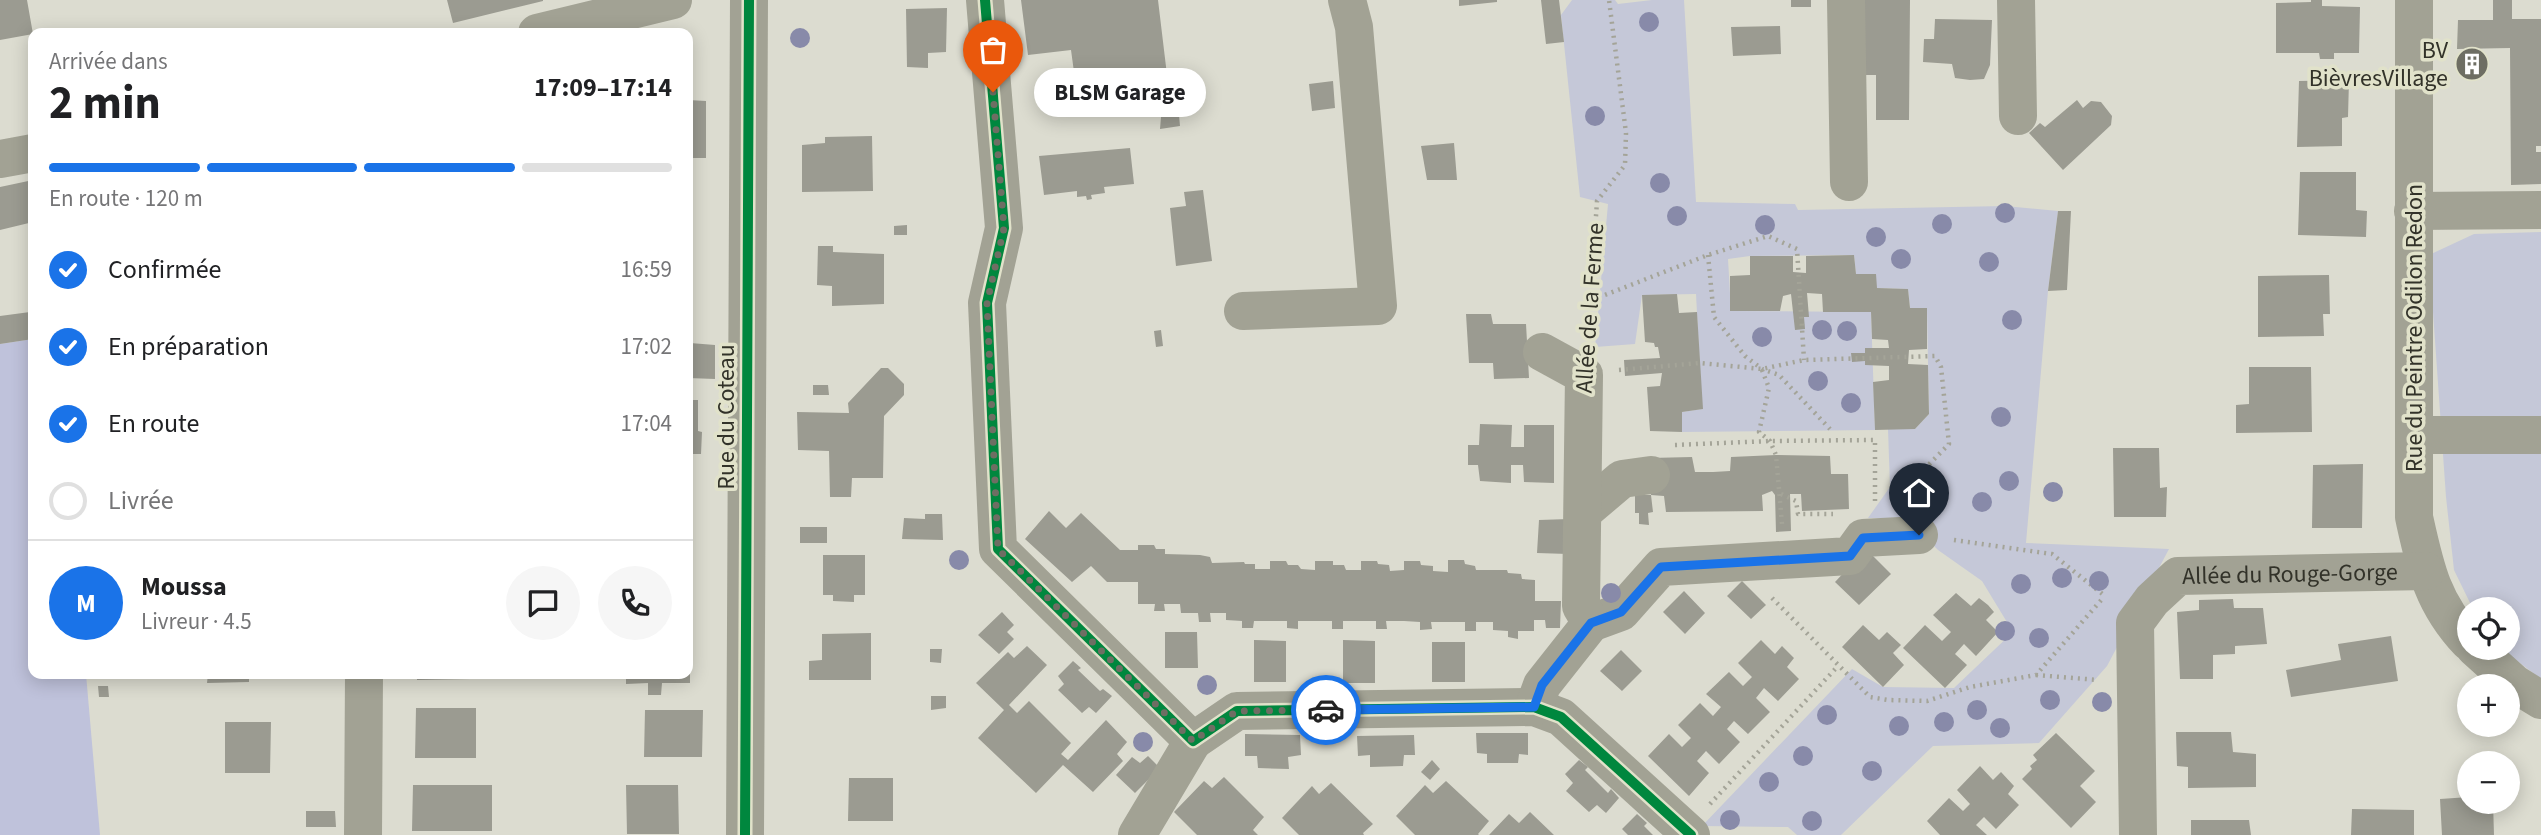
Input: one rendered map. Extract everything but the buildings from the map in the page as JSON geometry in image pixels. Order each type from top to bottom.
[{"type":"street","name":"Rue du Coteau","points":[[745,835],[749,0]]},
{"type":"street","points":[[985,0],[1004,228],[987,303],[998,549],[1193,741]]},
{"type":"street","points":[[1243,311],[1378,306],[1354,27],[1347,0]]},
{"type":"street","points":[[1846,0],[1849,182]]},
{"type":"street","points":[[2016,0],[2018,116]]},
{"type":"street","name":"Rue du Peintre Odilon Redon","points":[[2414,0],[2414,517],[2426,571],[2439,600],[2457,625]]},
{"type":"street","points":[[557,28],[658,2]]},
{"type":"street","points":[[0,159],[28,154]]},
{"type":"street","points":[[2413,211],[2541,210]]},
{"type":"street","points":[[1542,352],[1584,375]]},
{"type":"street","name":"Allée de la Ferme","points":[[1584,375],[1581,606],[1591,623]]},
{"type":"street","points":[[2414,435],[2541,435]]},
{"type":"street","points":[[1583,512],[1622,479],[1661,461]]},
{"type":"street","points":[[1534,707],[1542,685],[1591,623],[1621,612],[1661,567],[1850,556],[1863,538],[1919,535]]},
{"type":"street","name":"Allée du Rouge-Gorge","points":[[2135,623],[2152,600],[2178,576],[2426,571]]},
{"type":"street","points":[[2135,623],[2138,835]]},
{"type":"street","points":[[2488,660],[2515,684],[2541,700]]},
{"type":"street","points":[[363,835],[364,679]]},
{"type":"street","points":[[1138,835],[1193,741],[1237,711],[1534,707],[1561,717],[1689,832]]},
{"type":"path","points":[[1592,300],[1708,255],[1768,236],[1797,249],[1804,360]]},
{"type":"path","points":[[1708,255],[1714,317],[1745,356],[1762,369],[1769,388],[1759,432],[1770,441],[1776,455],[1783,531],[1755,563],[1838,666],[1870,696],[1888,700],[1927,701],[1970,687],[2036,675],[2100,680],[2108,674],[2136,673]]},
{"type":"path","points":[[1762,369],[1804,360],[1935,356],[1941,367],[1948,444],[1895,500]]},
{"type":"path","points":[[1584,375],[1700,363],[1762,369],[1779,375],[1830,429]]},
{"type":"path","points":[[1661,461],[1770,441],[1875,440],[1875,503]]},
{"type":"path","points":[[1781,494],[1796,501],[1798,514],[1834,514]]},
{"type":"path","points":[[1865,507],[1885,502]]},
{"type":"path","points":[[1919,535],[2052,554],[2135,623]]},
{"type":"path","points":[[2036,675],[2105,596]]},
{"type":"path","points":[[1689,832],[1838,666]]},
{"type":"shaded area","points":[[1572,0],[1615,0],[1618,4],[1684,0],[1696,202],[1795,204],[1798,210],[2005,206],[2058,211],[2048,291],[2026,543],[2169,549],[2107,666],[2039,743],[1933,746],[1841,835],[1797,835],[1788,827],[1702,826],[1852,669],[1883,687],[1954,688],[2013,632],[1982,581],[1938,550],[1906,518],[1868,518],[1890,487],[1888,429],[1915,429],[1929,414],[1927,309],[1910,308],[1908,289],[1877,288],[1856,274],[1854,255],[1750,256],[1728,259],[1731,311],[1871,312],[1875,430],[1682,432],[1682,412],[1702,409],[1696,294],[1642,295],[1635,344],[1595,347],[1608,204],[1580,197],[1561,15]]},
{"type":"shaded area","points":[[2541,232],[2541,679],[2516,660],[2520,660],[2520,597],[2467,597],[2454,570],[2446,497],[2429,255],[2474,234]]},
{"type":"shaded area","points":[[28,340],[28,679],[86,679],[100,835],[0,835],[0,344]]},
{"type":"cycle path","points":[[745,835],[749,0]]},
{"type":"cycle path","points":[[985,0],[1004,228],[987,303],[998,549],[1193,741],[1237,711],[1534,707],[1561,717],[1691,835]]},
{"type":"way so far","points":[[993,92],[1004,228],[987,303],[998,549],[1193,741],[1237,711],[1326,710]]},
{"type":"place","name":"BV BièvresVillage","points":[[2472,64]]},
{"type":"place","name":"BLSM Garage","points":[[993,92]]},
{"type":"route","points":[[1326,710],[1534,707],[1542,685],[1591,623],[1621,612],[1661,567],[1850,556],[1863,538],[1919,535]]}]
